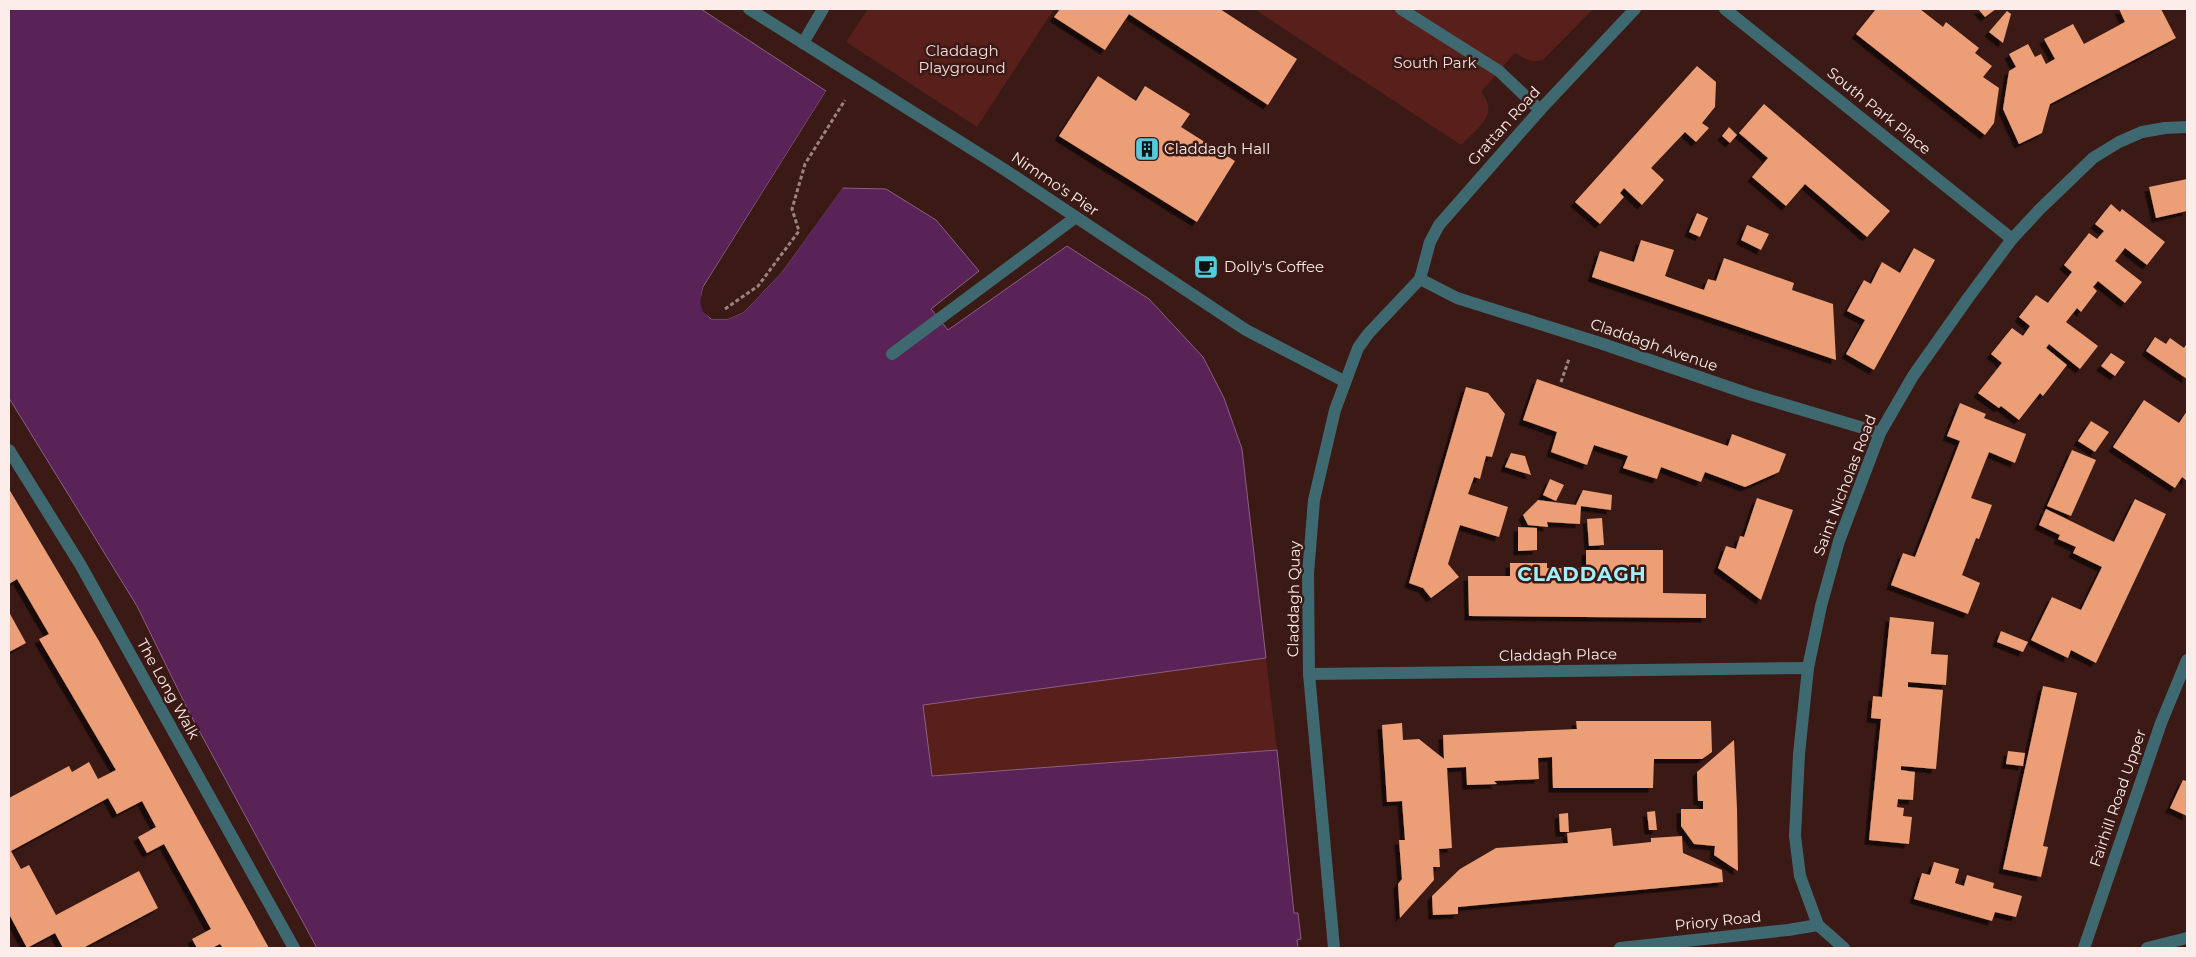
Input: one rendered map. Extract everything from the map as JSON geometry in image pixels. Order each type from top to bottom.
[{"type":"street","name":"Nimmo's Pier","points":[[749,9],[1076,217],[1246,330],[1344,381]]},
{"type":"street","points":[[803,43],[823,9]]},
{"type":"street","points":[[1401,9],[1499,71],[1540,110]]},
{"type":"street","name":"Grattan Road","points":[[1420,279],[1430,242],[1439,225],[1540,110],[1635,9]]},
{"type":"street","name":"South Park Place","points":[[1725,9],[2012,239]]},
{"type":"street","name":"Saint Nicholas Road","points":[[1844,948],[1818,924],[1811,910],[1800,876],[1795,836],[1798,754],[1808,668],[1821,606],[1839,542],[1880,433],[1913,376],[2012,239],[2040,208],[2093,158],[2119,142],[2142,132],[2187,127]]},
{"type":"street","points":[[892,354],[1076,217]]},
{"type":"street","name":"Claddagh Quay","points":[[1334,948],[1309,674],[1308,574],[1314,500],[1327,441],[1344,381],[1358,348],[1368,334],[1420,279]]},
{"type":"street","name":"Claddagh Avenue","points":[[1420,279],[1457,298],[1600,343],[1749,394],[1880,433]]},
{"type":"street","name":"The Long Walk","points":[[9,450],[80,564],[294,948]]},
{"type":"street","name":"Fairhill Road Upper","points":[[2084,948],[2158,733],[2187,660]]},
{"type":"street","name":"Claddagh Place","points":[[1309,674],[1808,668]]},
{"type":"street","name":"Priory Road","points":[[1620,948],[1788,930],[1818,924]]},
{"type":"street","points":[[2147,948],[2187,938]]},
{"type":"path","points":[[725,309],[758,286],[799,231],[792,209],[805,164],[859,78]]},
{"type":"path","points":[[1561,382],[1570,354]]},
{"type":"green space","name":"Claddagh Playground","points":[[868,9],[1054,9],[977,127],[846,42]]},
{"type":"green space","name":"South Park","points":[[1254,9],[1593,9],[1543,60],[1528,60],[1515,53],[1481,92],[1488,107],[1487,114],[1479,127],[1461,145]]},
{"type":"green space","points":[[1266,658],[1277,750],[932,777],[922,705]]},
{"type":"shaded area","points":[[9,9],[701,9],[826,91],[703,287],[702,305],[711,319],[728,319],[744,312],[782,272],[842,188],[886,189],[936,220],[979,271],[931,309],[948,330],[1067,246],[1149,299],[1203,357],[1224,398],[1242,449],[1266,658],[923,705],[932,776],[1277,750],[1294,913],[1298,913],[1301,939],[1297,940],[1298,948],[317,948],[189,712],[137,606],[9,398]]},
{"type":"pier","points":[[826,91],[829,92],[705,288],[702,302],[705,310],[712,317],[727,317],[742,310],[780,270],[840,187],[844,186],[782,272],[744,312],[728,319],[712,319],[703,312],[700,302],[703,288]]},
{"type":"building","points":[[1060,9],[1220,9],[1297,59],[1268,105],[1129,14],[1105,50],[1054,17]]},
{"type":"building","points":[[1876,9],[1920,9],[1943,27],[1946,22],[1979,48],[1975,53],[1992,66],[1983,77],[1999,88],[1994,123],[1985,135],[1856,34]]},
{"type":"building","points":[[1978,9],[1996,9],[1985,17]]},
{"type":"building","points":[[2119,9],[2161,9],[2176,38],[2050,104],[2042,133],[2019,144],[2003,109],[2009,71],[2016,67],[2009,54],[2028,44],[2035,57],[2041,54],[2046,64],[2055,59],[2044,39],[2073,24],[2084,44],[2125,22]]},
{"type":"building","points":[[2007,11],[2011,14],[2003,43],[1989,32]]},
{"type":"building","points":[[1697,66],[1716,82],[1715,107],[1702,123],[1709,128],[1696,142],[1685,132],[1651,168],[1664,180],[1642,205],[1624,188],[1620,193],[1624,197],[1600,224],[1575,202]]},
{"type":"building","name":"Claddagh Hall","points":[[1098,76],[1136,101],[1145,86],[1190,114],[1181,127],[1235,161],[1197,222],[1059,136]]},
{"type":"building","points":[[1764,104],[1890,211],[1867,237],[1805,184],[1786,206],[1752,177],[1768,158],[1739,133]]},
{"type":"building","points":[[1729,127],[1737,135],[1730,143],[1722,136]]},
{"type":"building","points":[[2187,179],[2187,211],[2156,218],[2149,187]]},
{"type":"building","points":[[2111,204],[2120,212],[2122,209],[2165,242],[2147,265],[2125,248],[2115,261],[2142,282],[2125,303],[2098,281],[2093,287],[2097,291],[2081,312],[2077,308],[2066,322],[2098,346],[2080,369],[2049,344],[2046,348],[2067,365],[2043,396],[2040,393],[2019,420],[2001,406],[1999,408],[1978,393],[2002,363],[1991,354],[2012,328],[2023,336],[2030,326],[2019,317],[2036,295],[2048,303],[2072,272],[2064,265],[2089,233],[2097,239],[2104,231],[2095,224]]},
{"type":"building","points":[[1697,213],[1708,218],[1700,237],[1689,232]]},
{"type":"building","points":[[1747,225],[1769,234],[1761,250],[1741,240]]},
{"type":"building","points":[[1641,240],[1674,250],[1665,276],[1704,290],[1708,279],[1716,281],[1724,258],[1794,283],[1792,290],[1833,304],[1836,360],[1592,277],[1600,251],[1634,262]]},
{"type":"building","points":[[1914,248],[1935,260],[1874,370],[1846,354],[1865,320],[1847,311],[1864,280],[1871,284],[1882,262],[1900,273]]},
{"type":"building","points":[[2155,337],[2166,344],[2170,338],[2184,348],[2187,343],[2187,379],[2146,351]]},
{"type":"building","points":[[2111,353],[2125,362],[2115,376],[2101,366]]},
{"type":"building","points":[[1537,379],[1728,446],[1732,434],[1786,454],[1779,472],[1745,487],[1705,472],[1701,482],[1661,467],[1657,479],[1623,468],[1628,456],[1594,445],[1587,465],[1551,452],[1557,432],[1523,420]]},
{"type":"building","points":[[1466,387],[1488,393],[1505,414],[1492,457],[1486,456],[1480,479],[1474,477],[1468,494],[1508,507],[1499,537],[1460,525],[1448,564],[1459,577],[1431,598],[1423,588],[1409,583]]},
{"type":"building","points":[[2144,400],[2179,423],[2187,411],[2187,481],[2182,477],[2175,488],[2113,447]]},
{"type":"building","points":[[1960,403],[1986,414],[1984,418],[2026,434],[2015,463],[1989,452],[1971,498],[1992,505],[1979,539],[1976,538],[1962,575],[1980,583],[1968,614],[1891,585],[1903,553],[1915,557],[1960,441],[1947,436]]},
{"type":"building","points":[[2091,421],[2109,432],[2095,452],[2078,441]]},
{"type":"building","points":[[2072,450],[2096,460],[2071,516],[2047,506]]},
{"type":"building","points":[[1511,453],[1525,456],[1531,475],[1505,467]]},
{"type":"building","points":[[1550,479],[1564,485],[1556,501],[1543,495]]},
{"type":"building","points":[[9,489],[99,641],[269,948],[223,948],[220,944],[212,948],[197,948],[192,939],[211,929],[164,844],[147,853],[138,837],[156,827],[142,801],[117,814],[108,798],[11,851],[21,869],[29,865],[56,915],[139,871],[158,908],[83,948],[63,948],[55,933],[27,948],[9,914],[9,798],[69,766],[72,772],[89,762],[98,779],[116,770],[39,639],[49,634],[17,579],[9,584]]},
{"type":"building","points":[[1583,490],[1612,495],[1611,510],[1581,506],[1580,524],[1547,522],[1548,527],[1528,525],[1523,515],[1538,500],[1576,505]]},
{"type":"building","points":[[1757,498],[1793,510],[1761,600],[1718,568],[1726,546],[1736,549],[1740,536],[1744,537]]},
{"type":"building","points":[[2135,499],[2166,514],[2096,663],[2071,650],[2068,658],[2031,640],[2052,597],[2081,610],[2102,567],[2073,553],[2076,547],[2058,539],[2060,535],[2039,525],[2046,509],[2114,542]]},
{"type":"building","points":[[1602,518],[1604,545],[1589,546],[1587,519]]},
{"type":"building","points":[[1518,527],[1537,528],[1537,550],[1518,551]]},
{"type":"building","points":[[1586,550],[1663,550],[1663,593],[1706,594],[1706,618],[1469,616],[1468,576],[1510,576],[1510,563],[1547,563],[1547,568],[1586,568]]},
{"type":"building","points":[[9,612],[26,643],[9,652]]},
{"type":"building","points":[[1890,617],[1934,622],[1931,654],[1948,655],[1946,685],[1908,682],[1908,687],[1943,690],[1936,769],[1901,766],[1901,770],[1915,772],[1913,800],[1898,799],[1897,807],[1904,808],[1903,816],[1912,817],[1909,844],[1869,840],[1881,719],[1871,718],[1873,696],[1882,697]]},
{"type":"building","points":[[2001,631],[2028,642],[2023,652],[1997,642]]},
{"type":"building","points":[[2043,686],[2077,693],[2043,846],[2048,847],[2041,877],[2003,869]]},
{"type":"building","points":[[1576,721],[1711,721],[1712,752],[1702,759],[1654,759],[1653,788],[1553,788],[1552,757],[1538,758],[1539,779],[1494,781],[1497,784],[1467,785],[1466,767],[1447,768],[1452,848],[1439,849],[1440,867],[1433,867],[1434,880],[1400,918],[1398,884],[1402,879],[1399,840],[1405,840],[1402,801],[1387,802],[1382,725],[1402,723],[1403,740],[1419,739],[1444,759],[1443,735],[1577,729]]},
{"type":"building","points":[[1734,740],[1738,871],[1714,855],[1715,846],[1694,844],[1681,826],[1681,809],[1703,809],[1703,801],[1698,801],[1697,772]]},
{"type":"building","points":[[2008,751],[2025,753],[2023,766],[2006,764]]},
{"type":"building","points":[[2183,780],[2187,781],[2187,816],[2170,808]]},
{"type":"building","points":[[1655,811],[1657,830],[1649,830],[1647,812]]},
{"type":"building","points":[[1568,813],[1569,832],[1560,832],[1559,814]]},
{"type":"building","points":[[1611,828],[1613,846],[1651,842],[1651,838],[1682,836],[1683,853],[1722,870],[1723,882],[1458,907],[1458,914],[1433,915],[1432,896],[1460,869],[1496,848],[1568,843],[1567,833]]},
{"type":"building","points":[[1934,862],[1959,869],[1955,883],[1964,886],[1967,875],[1994,883],[1993,888],[2022,896],[2016,917],[1995,912],[1992,921],[1914,899],[1922,873],[1930,875]]},
{"type":"place","name":"Claddagh Hall","points":[[1147,149]]},
{"type":"place","name":"Dolly's Coffee","points":[[1206,267]]},
{"type":"district","name":"CLADDAGH","points":[[1582,574]]}]
